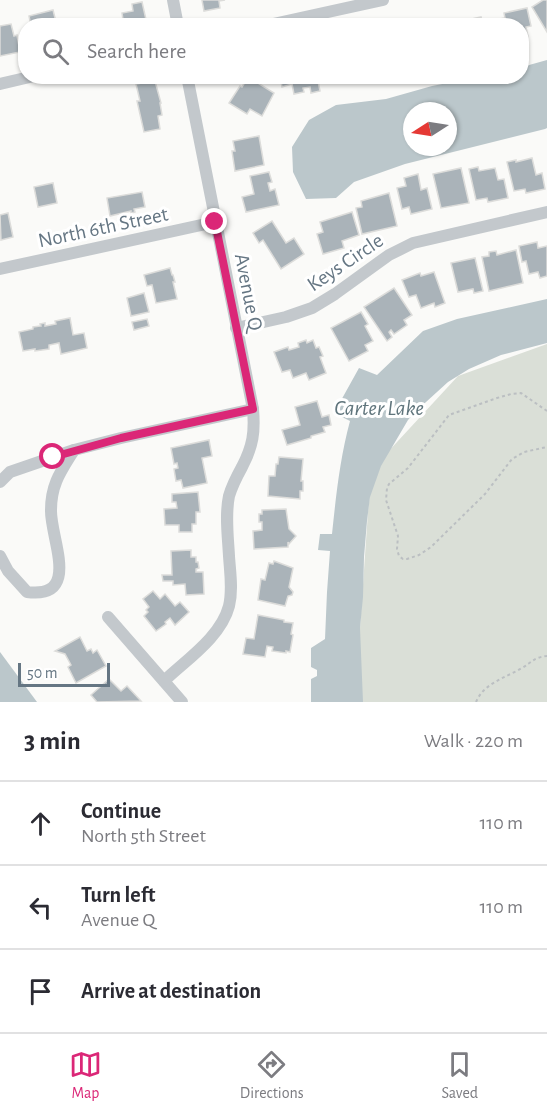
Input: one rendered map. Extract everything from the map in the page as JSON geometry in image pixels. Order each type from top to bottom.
[{"type":"street","points":[[173,0],[176,18]]},
{"type":"street","points":[[301,18],[383,0]]},
{"type":"street","points":[[0,84],[18,80]]},
{"type":"street","name":"Avenue Q","points":[[164,681],[213,636],[222,623],[229,605],[231,579],[227,523],[229,497],[252,442],[254,428],[253,409],[189,84]]},
{"type":"street","name":"Keys Circle","points":[[236,328],[286,317],[312,308],[389,255],[413,243],[547,212]]},
{"type":"street","name":"North 6th Street","points":[[0,269],[215,222]]},
{"type":"street","points":[[0,482],[10,472],[74,450],[253,409]]},
{"type":"street","points":[[0,556],[8,571],[27,592],[47,591],[54,585],[59,576],[60,567],[51,511],[53,487],[74,450]]},
{"type":"street","points":[[108,617],[182,702]]},
{"type":"path","points":[[547,411],[521,393],[496,398],[449,415],[408,468],[387,488],[386,500],[398,536],[399,556],[407,559],[431,547],[485,494],[512,459],[524,452],[547,447]]},
{"type":"path","points":[[476,702],[479,694],[495,681],[525,667],[530,661],[547,656]]},
{"type":"shaded area","points":[[547,344],[547,702],[339,702],[360,628],[373,468],[458,376]]},
{"type":"water","points":[[547,60],[547,128],[457,151],[457,102],[403,102],[403,156],[437,156],[405,164],[354,182],[336,198],[306,199],[293,172],[292,147],[309,120],[336,105],[386,99],[442,84],[529,84],[529,65]]},
{"type":"water","name":"Carter Lake","points":[[547,299],[547,343],[501,355],[469,369],[448,382],[408,420],[381,466],[370,497],[364,557],[360,628],[363,702],[311,702],[311,679],[317,676],[317,670],[311,667],[311,648],[325,639],[330,551],[318,550],[320,534],[332,534],[341,463],[350,421],[334,413],[359,368],[377,375],[423,331],[457,319]]},
{"type":"water","points":[[0,652],[37,702],[0,702]]},
{"type":"building","points":[[202,0],[225,0],[219,1],[220,8],[204,11]]},
{"type":"building","points":[[547,0],[547,32],[532,7]]},
{"type":"building","points":[[142,2],[146,18],[123,18],[122,13],[133,11],[132,4]]},
{"type":"building","points":[[527,8],[531,26],[529,26],[529,18],[505,18],[504,13]]},
{"type":"building","points":[[53,10],[55,18],[29,18],[29,16]]},
{"type":"building","points":[[11,24],[14,36],[17,35],[18,52],[0,56],[0,26]]},
{"type":"building","points":[[136,84],[156,84],[161,103],[162,115],[158,116],[160,129],[144,132],[137,101],[140,101]]},
{"type":"building","points":[[244,84],[259,84],[274,93],[262,116],[250,109],[247,114],[229,103],[240,86],[242,87]]},
{"type":"building","points":[[292,84],[319,84],[320,91],[311,93],[310,87],[303,88],[304,92],[294,94]]},
{"type":"building","points":[[259,136],[264,165],[235,171],[233,141]]},
{"type":"building","points":[[532,158],[536,175],[542,173],[545,189],[526,193],[525,189],[514,191],[507,162]]},
{"type":"building","points":[[478,167],[479,171],[495,168],[498,180],[504,179],[508,198],[488,202],[487,198],[476,200],[469,169]]},
{"type":"building","points":[[461,168],[469,203],[441,208],[433,174]]},
{"type":"building","points":[[269,172],[272,182],[268,183],[270,191],[275,189],[279,205],[246,212],[242,197],[254,194],[250,176]]},
{"type":"building","points":[[418,174],[421,190],[427,188],[432,209],[411,214],[409,207],[402,209],[397,188],[406,186],[404,178]]},
{"type":"building","points":[[53,183],[57,203],[38,207],[34,187]]},
{"type":"building","points":[[142,192],[145,207],[134,209],[135,212],[110,216],[107,198]]},
{"type":"building","points":[[389,193],[397,226],[362,234],[356,208],[362,207],[361,201]]},
{"type":"building","points":[[352,212],[359,235],[342,241],[344,248],[323,254],[317,234],[323,232],[320,222]]},
{"type":"building","points":[[8,213],[13,237],[1,240],[0,215]]},
{"type":"building","points":[[272,221],[286,243],[294,238],[304,254],[281,269],[263,240],[259,243],[253,233]]},
{"type":"building","points":[[537,242],[538,248],[547,246],[547,276],[540,278],[538,272],[529,274],[526,261],[522,262],[519,246]]},
{"type":"building","points":[[516,250],[523,283],[489,291],[482,257],[489,256],[489,252],[496,251],[497,255]]},
{"type":"building","points":[[475,258],[483,291],[474,293],[473,289],[458,292],[451,263]]},
{"type":"building","points":[[170,268],[177,299],[156,303],[152,285],[147,286],[144,275]]},
{"type":"building","points":[[434,272],[445,303],[435,307],[434,303],[421,308],[416,295],[409,297],[402,280],[420,273],[421,276]]},
{"type":"building","points":[[394,288],[412,315],[404,320],[407,325],[394,334],[391,330],[389,332],[392,337],[387,341],[364,307]]},
{"type":"building","points":[[144,293],[149,312],[131,316],[127,298]]},
{"type":"building","points":[[361,312],[368,324],[365,326],[373,341],[365,345],[368,351],[349,361],[331,328]]},
{"type":"building","points":[[70,318],[73,335],[84,333],[87,348],[61,354],[59,343],[49,345],[49,349],[23,351],[19,332],[41,326],[40,324],[45,323],[45,326],[56,324],[55,321]]},
{"type":"building","points":[[147,319],[149,326],[134,330],[132,322]]},
{"type":"building","points":[[306,340],[307,343],[313,340],[316,348],[319,347],[326,373],[309,380],[306,373],[293,378],[290,370],[282,372],[274,352],[288,347],[289,350],[299,347],[298,343]]},
{"type":"building","points":[[317,401],[322,417],[329,415],[331,425],[323,427],[325,432],[287,445],[282,430],[300,425],[295,407]]},
{"type":"building","points":[[209,440],[212,456],[202,458],[207,483],[183,488],[181,480],[176,481],[174,469],[178,468],[177,463],[174,464],[171,448]]},
{"type":"building","points":[[279,457],[303,459],[301,481],[303,481],[303,491],[300,491],[300,499],[268,496],[269,476],[275,476]]},
{"type":"building","points":[[198,492],[200,512],[196,512],[196,524],[192,524],[192,532],[179,532],[179,525],[165,525],[164,509],[177,508],[176,502],[172,502],[172,494]]},
{"type":"building","points":[[286,509],[289,529],[296,536],[289,544],[288,542],[288,547],[254,549],[253,531],[262,530],[259,514],[262,514],[262,510]]},
{"type":"building","points":[[191,550],[191,557],[196,557],[196,562],[198,562],[199,568],[196,572],[203,572],[204,594],[186,595],[185,584],[173,585],[173,581],[163,581],[162,575],[172,575],[171,551]]},
{"type":"building","points":[[274,561],[293,568],[289,587],[293,592],[288,596],[285,606],[258,600],[261,579],[265,580],[269,563],[273,564]]},
{"type":"building","points":[[153,591],[160,599],[165,594],[175,606],[180,602],[189,612],[175,625],[170,618],[156,631],[144,616],[149,607],[143,599]]},
{"type":"building","points":[[258,615],[293,623],[290,652],[272,651],[273,647],[267,646],[265,657],[243,654],[246,638],[254,639]]},
{"type":"building","points":[[80,637],[87,651],[91,649],[93,653],[97,650],[106,666],[76,683],[68,667],[71,665],[65,654],[55,651]]},
{"type":"building","points":[[109,679],[121,691],[127,686],[141,701],[97,702],[91,695]]},
{"type":"route","points":[[53,457],[121,438],[253,409],[215,222]]}]
